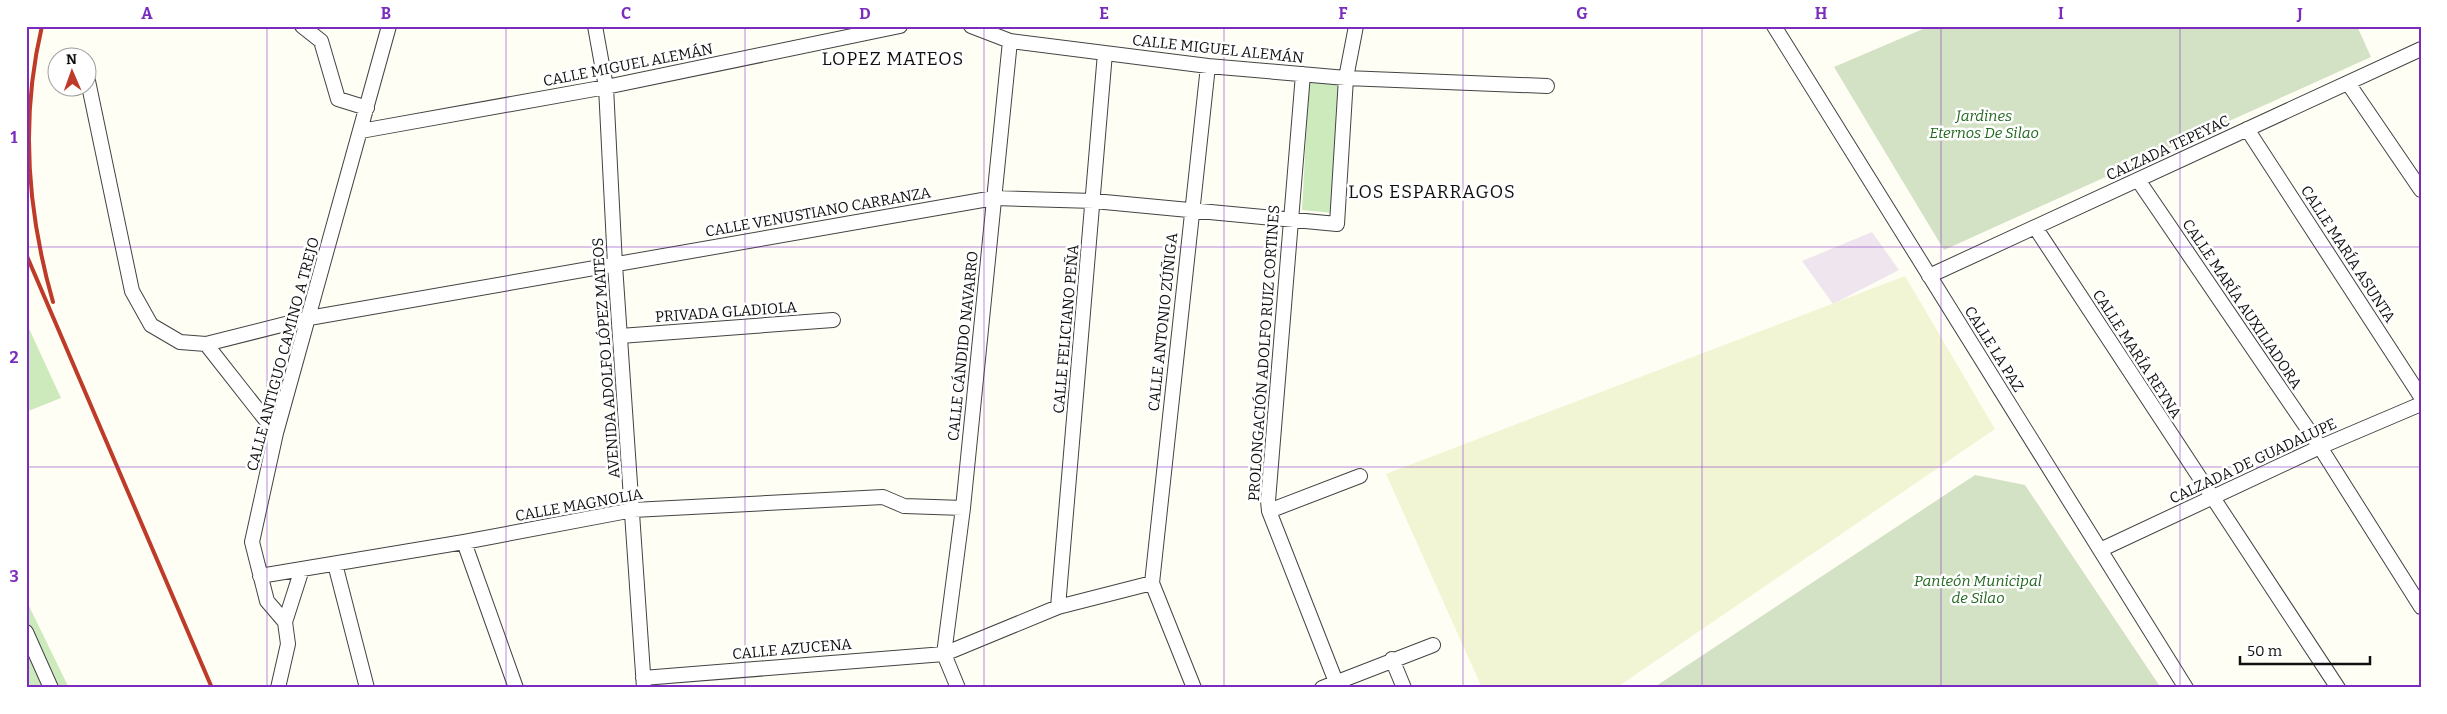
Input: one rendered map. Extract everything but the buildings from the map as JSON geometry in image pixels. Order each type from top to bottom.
[{"type":"street","points":[[302,26],[321,41],[338,99],[366,108]]},
{"type":"street","name":"CALLE ANTIGUO CAMINO A TREJO","points":[[284,622],[267,601],[252,542],[276,433],[310,318],[389,26]]},
{"type":"street","name":"AVENIDA ADOLFO LÓPEZ MATEOS","points":[[595,26],[606,87],[615,265],[633,510],[643,683]]},
{"type":"street","name":"CALLE MIGUEL ALEMÁN","points":[[361,131],[606,87],[900,26]]},
{"type":"street","name":"CALLE MIGUEL ALEMÁN","points":[[971,26],[1010,41],[1208,66],[1346,78],[1548,86]]},
{"type":"street","points":[[1346,78],[1356,26]]},
{"type":"street","name":"CALLE LA PAZ","points":[[1774,26],[2186,688]]},
{"type":"street","name":"CALLE CÁNDIDO NAVARRO","points":[[944,654],[964,508],[1010,41]]},
{"type":"street","name":"CALZADA TEPEYAC","points":[[1929,276],[2421,49]]},
{"type":"street","name":"CALLE FELICIANO PEÑA","points":[[1058,607],[1094,201],[1105,53]]},
{"type":"street","name":"CALLE ANTONIO ZÚÑIGA","points":[[1152,583],[1208,66]]},
{"type":"street","name":"PROLONGACIÓN ADOLFO RUIZ CORTINES","points":[[1303,74],[1268,501],[1269,511],[1336,682]]},
{"type":"street","name":"CALLE VENUSTIANO CARRANZA","points":[[92,98],[132,291],[151,325],[180,342],[206,344],[310,318],[994,198],[1094,201],[1191,211],[1290,218],[1337,224],[1346,78]]},
{"type":"street","points":[[2348,83],[2421,190]]},
{"type":"street","name":"CALLE MARÍA ASUNTA","points":[[2247,129],[2421,397]]},
{"type":"street","name":"CALLE MARÍA AUXILIADORA","points":[[2138,180],[2320,447],[2421,607]]},
{"type":"street","name":"CALLE MARÍA REYNA","points":[[2035,227],[2338,688]]},
{"type":"street","name":"PRIVADA GLADIOLA","points":[[620,336],[833,320]]},
{"type":"street","points":[[206,344],[276,433]]},
{"type":"street","name":"CALZADA DE GUADALUPE","points":[[2100,550],[2320,447],[2421,404]]},
{"type":"street","points":[[1269,511],[1360,476]]},
{"type":"street","name":"CALLE MAGNOLIA","points":[[260,576],[464,542],[633,510],[883,497],[904,506],[964,508]]},
{"type":"street","points":[[464,542],[516,688]]},
{"type":"street","points":[[335,564],[367,688]]},
{"type":"street","points":[[278,688],[288,644],[284,622],[302,570]]},
{"type":"street","points":[[1152,583],[1194,688]]},
{"type":"street","name":"CALLE AZUCENA","points":[[643,683],[944,654],[1058,607],[1152,583]]},
{"type":"street","points":[[26,632],[51,688]]},
{"type":"street","points":[[1322,688],[1392,659],[1433,645]]},
{"type":"street","points":[[944,654],[958,688]]},
{"type":"street","points":[[1392,659],[1404,688]]},
{"type":"shaded area","points":[[1872,232],[1899,270],[1833,304],[1802,261]]},
{"type":"green space","name":"Jardines Eternos De Silao","points":[[1930,26],[2357,26],[2371,57],[1944,250],[1834,67]]},
{"type":"green space","points":[[1309,82],[1339,85],[1333,213],[1302,210]]},
{"type":"green space","points":[[1905,276],[1995,429],[1616,688],[1482,688],[1386,474]]},
{"type":"green space","points":[[26,322],[61,398],[26,412]]},
{"type":"green space","name":"Panteón Municipal de Silao","points":[[1975,475],[2025,485],[2161,688],[1653,688]]},
{"type":"green space","points":[[26,600],[69,688],[26,688]]},
{"type":"railway","points":[[42,26],[31,96],[29,130],[30,165],[37,234],[53,302]]},
{"type":"railway","points":[[26,254],[212,688]]},
{"type":"district","name":"LOPEZ MATEOS","points":[[893,59]]},
{"type":"district","name":"LOS ESPARRAGOS","points":[[1432,192]]}]
